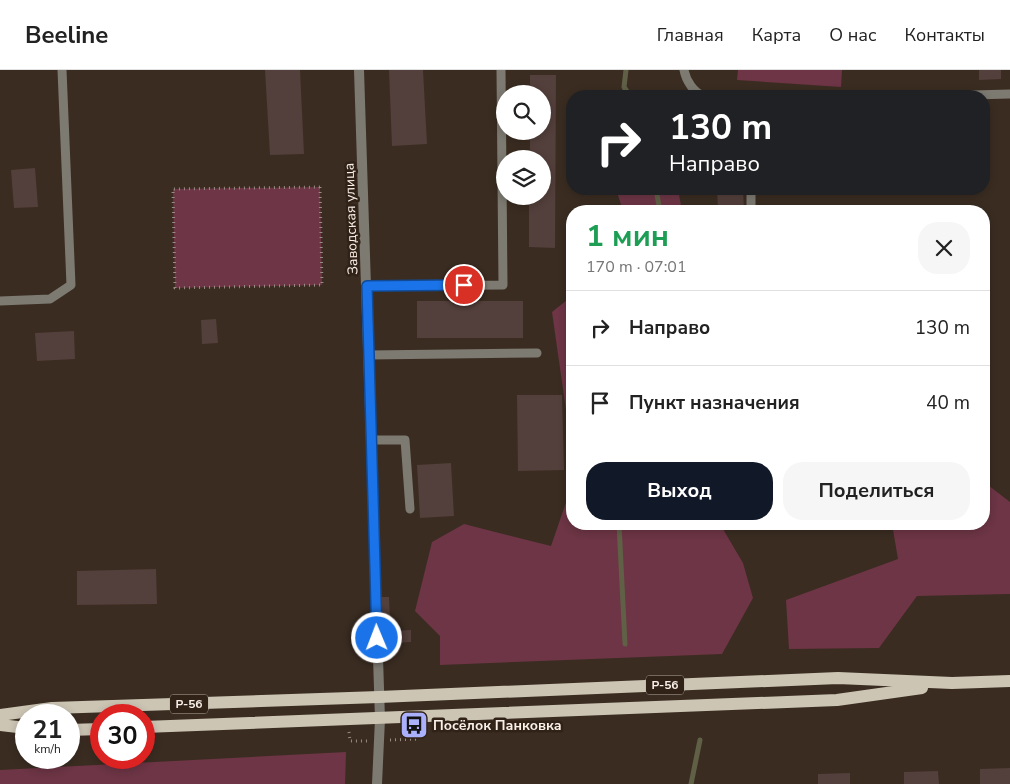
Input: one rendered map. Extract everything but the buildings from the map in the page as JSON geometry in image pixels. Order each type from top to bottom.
[{"type":"main road","name":"Р-56","points":[[0,715],[52,708],[379,698],[838,678],[952,683],[1010,682]]},
{"type":"main road","name":"Р-56","points":[[155,727],[837,700],[952,683]]},
{"type":"main road","points":[[0,725],[15,727]]},
{"type":"street","name":"Заводская улица","points":[[359,70],[380,718],[377,784]]},
{"type":"lane","points":[[0,301],[50,300],[71,286],[62,70]]},
{"type":"lane","points":[[367,286],[503,285],[501,70]]},
{"type":"lane","points":[[684,70],[685,78],[695,90]]},
{"type":"lane","points":[[990,95],[1010,94]]},
{"type":"lane","points":[[369,355],[537,353]]},
{"type":"lane","points":[[372,440],[405,440],[410,509]]},
{"type":"path","points":[[320,187],[322,285],[175,288],[173,189],[320,187]]},
{"type":"shaded area","points":[[738,70],[842,70],[841,87],[737,80]]},
{"type":"shaded area","points":[[320,187],[322,285],[175,288],[173,189]]},
{"type":"shaded area","points":[[618,195],[679,195],[681,205],[621,205]]},
{"type":"shaded area","points":[[566,301],[566,410],[552,312]]},
{"type":"shaded area","points":[[990,487],[1010,502],[1010,594],[917,596],[879,648],[789,649],[786,600],[898,559],[893,530],[990,530]]},
{"type":"shaded area","points":[[566,502],[566,530],[724,530],[743,563],[753,598],[722,654],[440,665],[440,636],[415,611],[432,542],[464,524],[551,546]]},
{"type":"shaded area","points":[[346,752],[345,784],[0,784],[0,770],[80,769],[80,766],[90,765],[90,769],[155,769],[155,762]]},
{"type":"waterway","points":[[626,70],[624,87],[626,90]]},
{"type":"waterway","points":[[657,195],[659,205]]},
{"type":"waterway","points":[[619,530],[625,644]]},
{"type":"waterway","points":[[691,784],[700,740]]},
{"type":"place","name":"Посёлок Панковка","points":[[414,725]]},
{"type":"route","points":[[377,638],[367,286],[464,285]]}]
